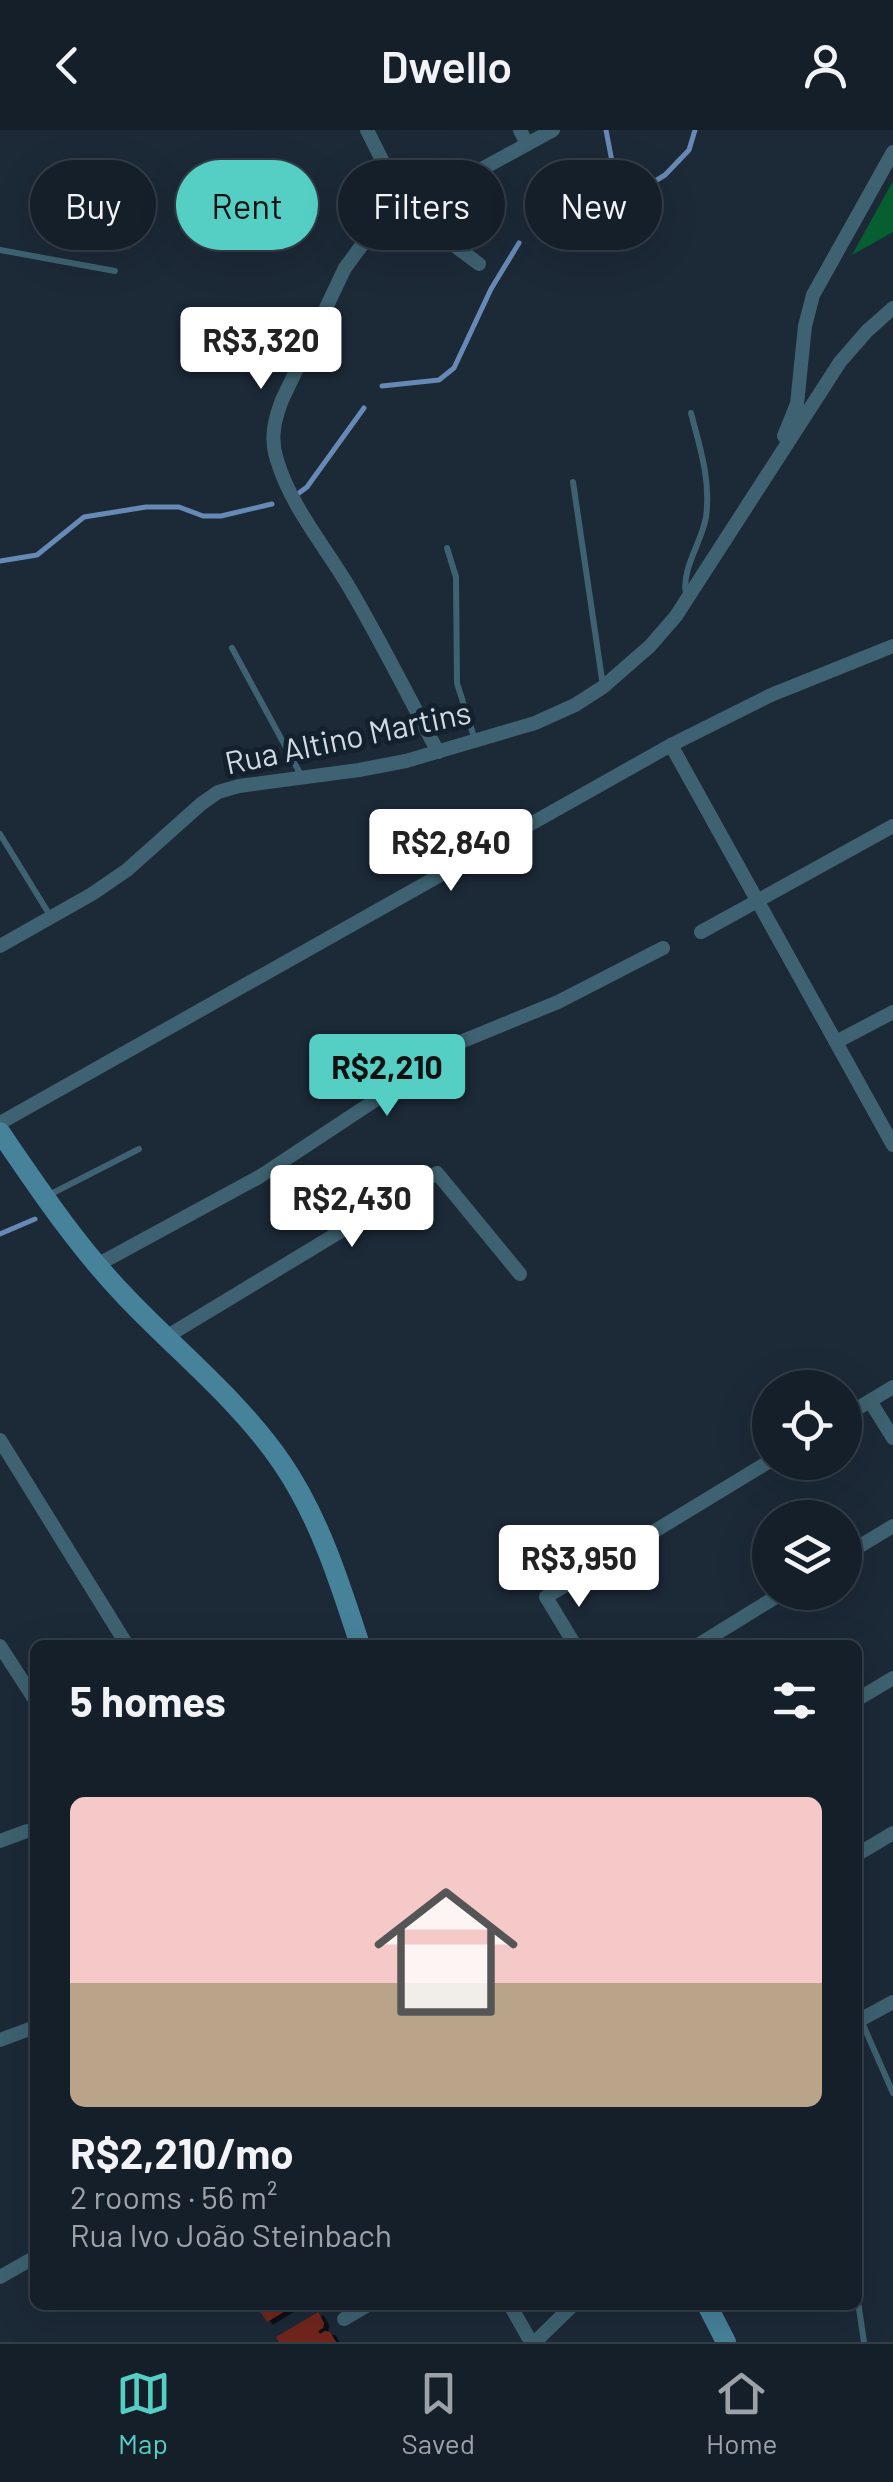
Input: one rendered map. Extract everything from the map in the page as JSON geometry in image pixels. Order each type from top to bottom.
[{"type":"main road","points":[[0,1132],[97,1266],[250,1422],[284,1466],[316,1525],[358,1640]]},
{"type":"main road","points":[[710,2310],[726,2342]]},
{"type":"street","points":[[367,130],[382,160]]},
{"type":"street","points":[[487,160],[524,137],[553,130]]},
{"type":"street","name":"Rua Altino Martins","points":[[0,946],[128,870],[218,792],[359,770],[438,752],[552,716],[603,688],[650,646],[687,600],[784,446],[797,404],[805,326],[813,295],[893,152]]},
{"type":"street","points":[[358,250],[344,268],[282,400],[272,436],[275,457],[284,480],[364,615],[438,752]]},
{"type":"street","points":[[460,250],[478,264]]},
{"type":"street","points":[[784,446],[840,362],[893,308]]},
{"type":"street","points":[[0,1122],[672,745],[772,696],[893,646]]},
{"type":"street","points":[[672,745],[893,1145]]},
{"type":"street","points":[[702,932],[893,826]]},
{"type":"street","points":[[97,1266],[260,1177],[374,1101],[441,1050],[539,1011],[663,948]]},
{"type":"street","points":[[836,1042],[893,1012]]},
{"type":"street","points":[[166,1337],[438,1173],[520,1274]]},
{"type":"street","points":[[862,1406],[893,1387]]},
{"type":"street","points":[[870,1401],[893,1438]]},
{"type":"street","points":[[0,1440],[124,1640]]},
{"type":"street","points":[[571,1640],[546,1597],[752,1473]]},
{"type":"street","points":[[862,1545],[893,1526]]},
{"type":"street","points":[[706,1640],[755,1610]]},
{"type":"street","points":[[0,1646],[30,1692]]},
{"type":"street","points":[[862,1697],[893,1678]]},
{"type":"street","points":[[0,1841],[27,1831]]},
{"type":"street","points":[[862,1852],[893,1833]]},
{"type":"street","points":[[862,2018],[893,2002]]},
{"type":"street","points":[[0,2040],[30,2030]]},
{"type":"street","points":[[0,2277],[30,2260]]},
{"type":"street","points":[[344,2319],[359,2310]]},
{"type":"street","points":[[513,2310],[533,2342],[568,2310]]},
{"type":"lane","points":[[0,250],[114,271]]},
{"type":"lane","points":[[687,600],[685,574],[702,536],[708,488],[691,413]]},
{"type":"lane","points":[[574,482],[603,688]]},
{"type":"lane","points":[[448,548],[456,577],[458,684],[476,741]]},
{"type":"lane","points":[[232,648],[302,778]]},
{"type":"lane","points":[[0,834],[51,917]]},
{"type":"lane","points":[[45,1197],[139,1149]]},
{"type":"lane","points":[[862,2026],[893,2092]]},
{"type":"lane","points":[[859,2310],[864,2342]]},
{"type":"green space","points":[[893,181],[893,232],[852,255]]},
{"type":"building","points":[[260,2310],[287,2310],[267,2322]]},
{"type":"building","points":[[318,2312],[324,2323],[318,2331],[330,2332],[336,2342],[279,2342],[276,2337]]},
{"type":"waterway","points":[[606,130],[612,160]]},
{"type":"waterway","points":[[662,177],[689,150],[695,130]]},
{"type":"waterway","points":[[382,386],[439,380],[454,368],[491,289],[519,243]]},
{"type":"waterway","points":[[299,493],[364,408]]},
{"type":"waterway","points":[[0,561],[37,555],[84,517],[146,507],[179,507],[203,516],[221,516],[272,504]]},
{"type":"waterway","points":[[0,1234],[35,1219]]}]
